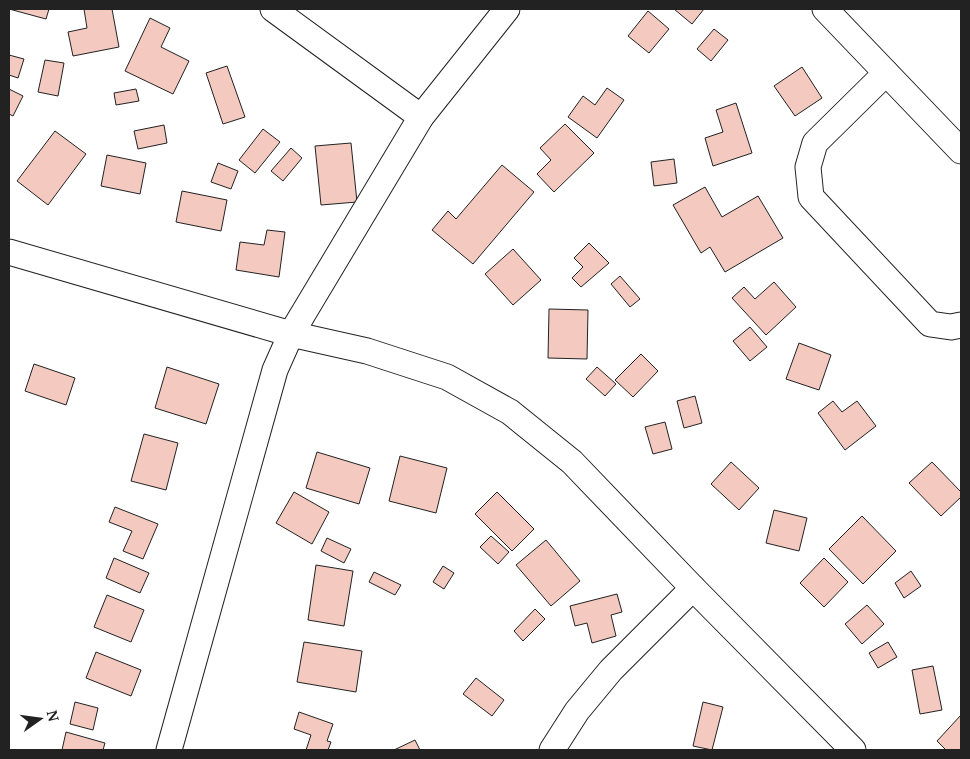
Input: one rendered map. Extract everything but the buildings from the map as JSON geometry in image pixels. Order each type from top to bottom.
[{"type":"street","points":[[273,9],[421,117]]},
{"type":"street","points":[[168,750],[275,370],[291,334],[421,117],[507,9]]},
{"type":"street","points":[[825,9],[961,151]]},
{"type":"street","points":[[886,73],[815,143],[808,167],[811,197],[930,324],[951,327],[961,324]]},
{"type":"street","points":[[9,252],[291,334],[366,351],[447,377],[510,412],[572,462],[853,750]]},
{"type":"street","points":[[552,750],[577,711],[611,670],[693,588]]}]
